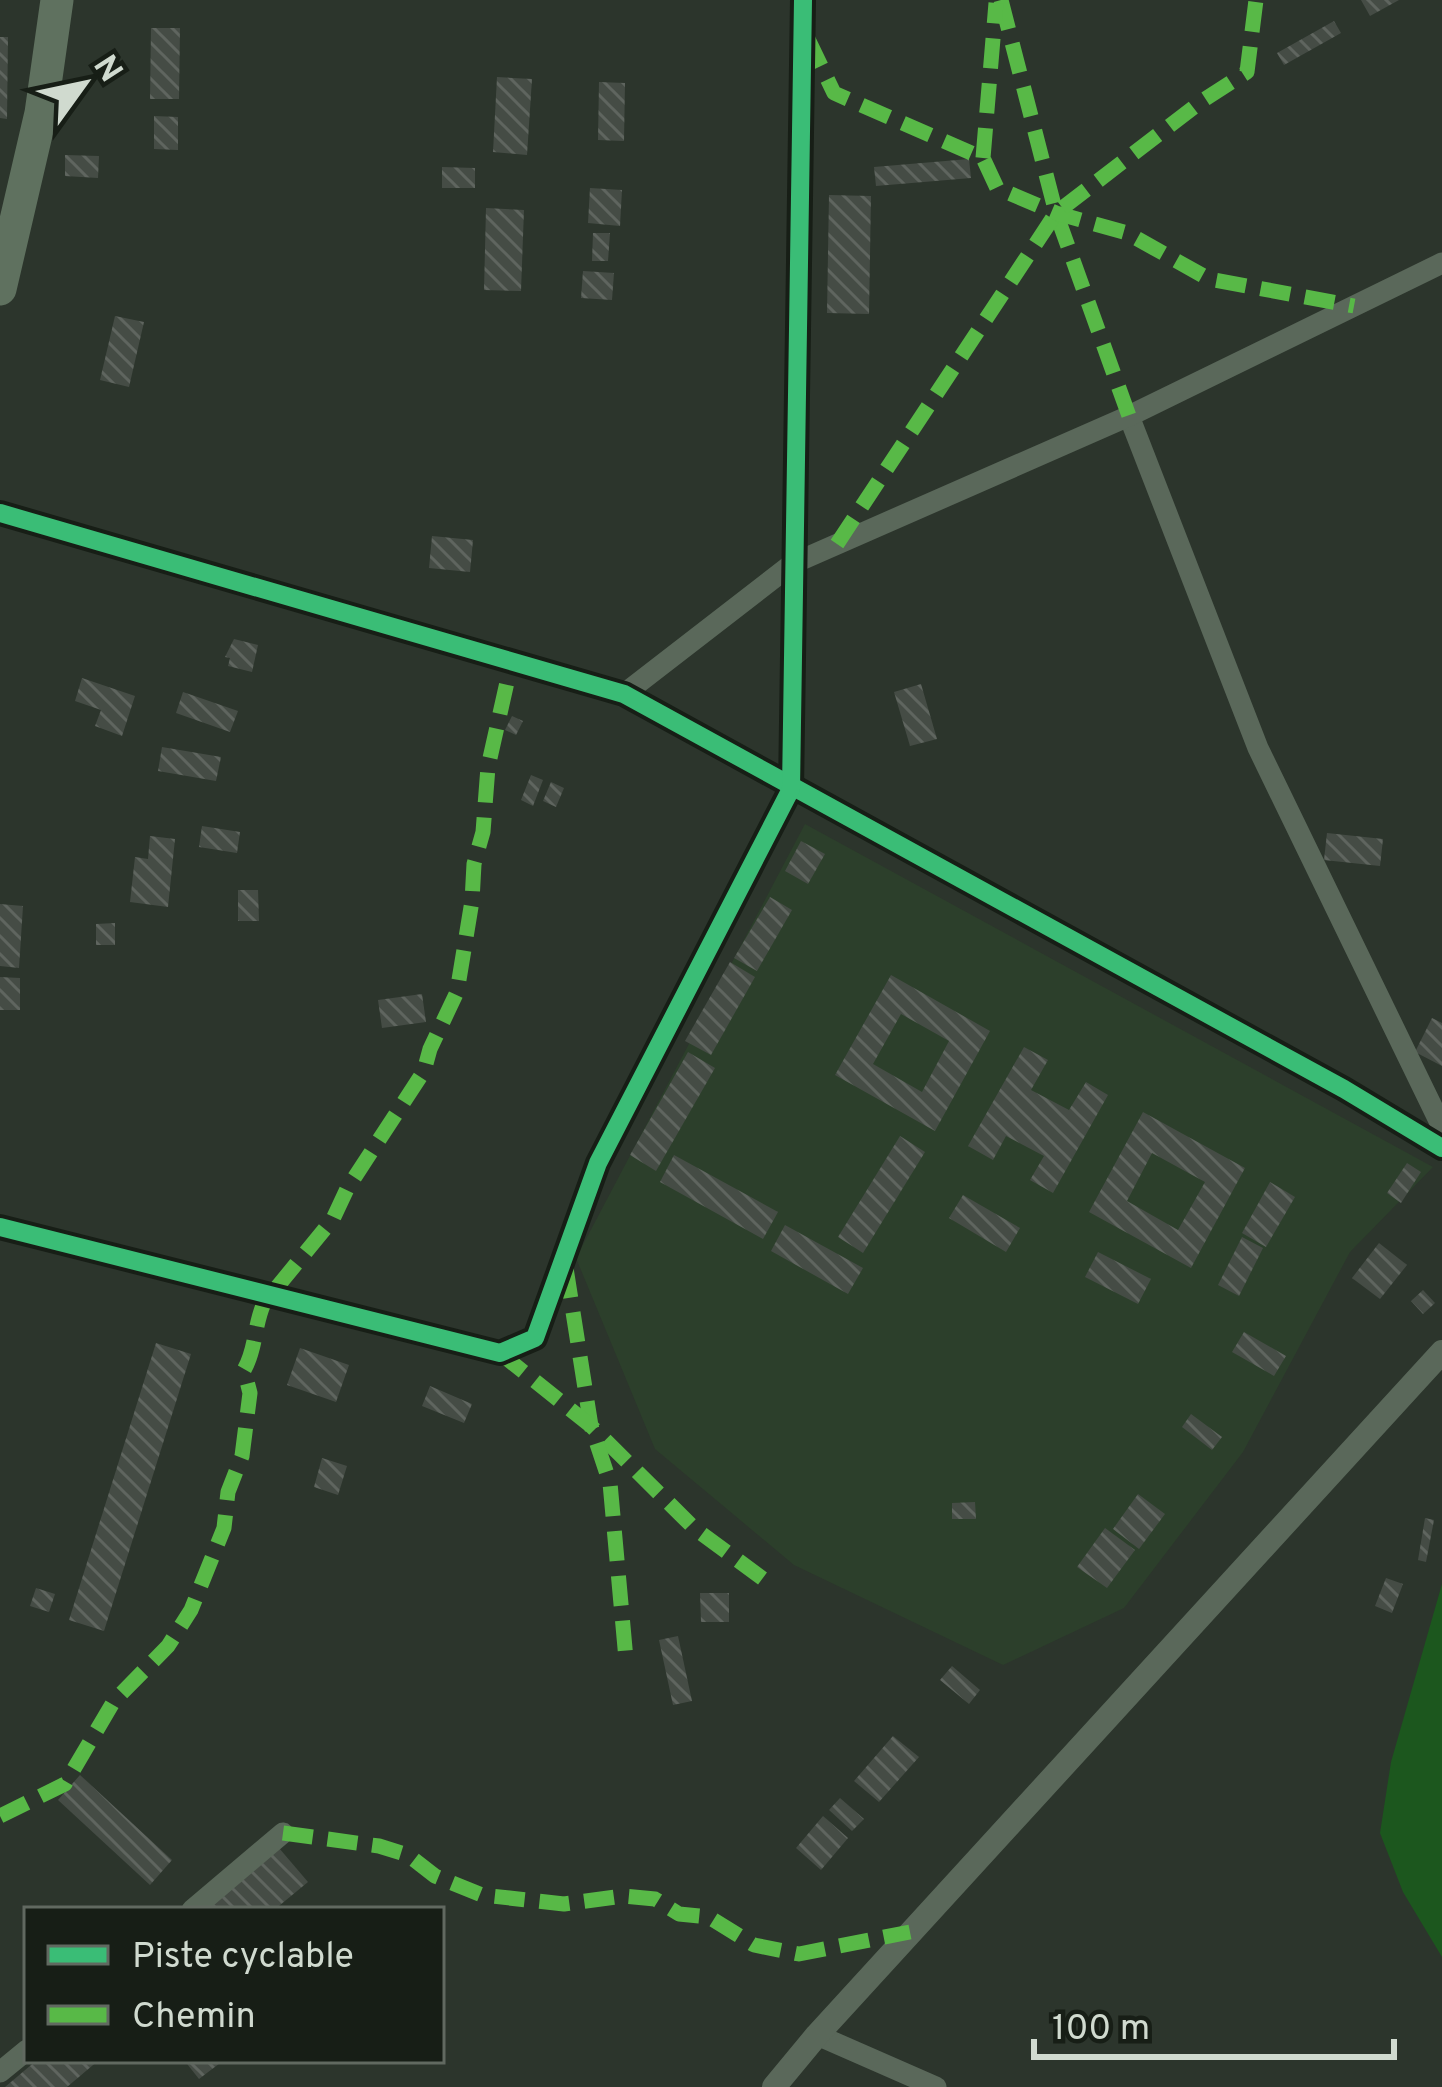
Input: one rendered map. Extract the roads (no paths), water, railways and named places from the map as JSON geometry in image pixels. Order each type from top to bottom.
[{"type":"main road","points":[[0,289],[41,113],[57,0]]},
{"type":"street","points":[[0,1227],[500,1354],[535,1338],[598,1163],[791,789],[803,0]]},
{"type":"street","points":[[624,694],[791,564],[1129,416],[1442,263]]},
{"type":"street","points":[[1129,416],[1258,748],[1442,1126]]},
{"type":"street","points":[[0,513],[624,694],[1344,1089],[1442,1148]]},
{"type":"street","points":[[775,2087],[817,2035],[1442,1352]]},
{"type":"street","points":[[196,1907],[283,1833]]},
{"type":"street","points":[[817,2035],[936,2087]]},
{"type":"street","points":[[0,2072],[24,2052]]}]
